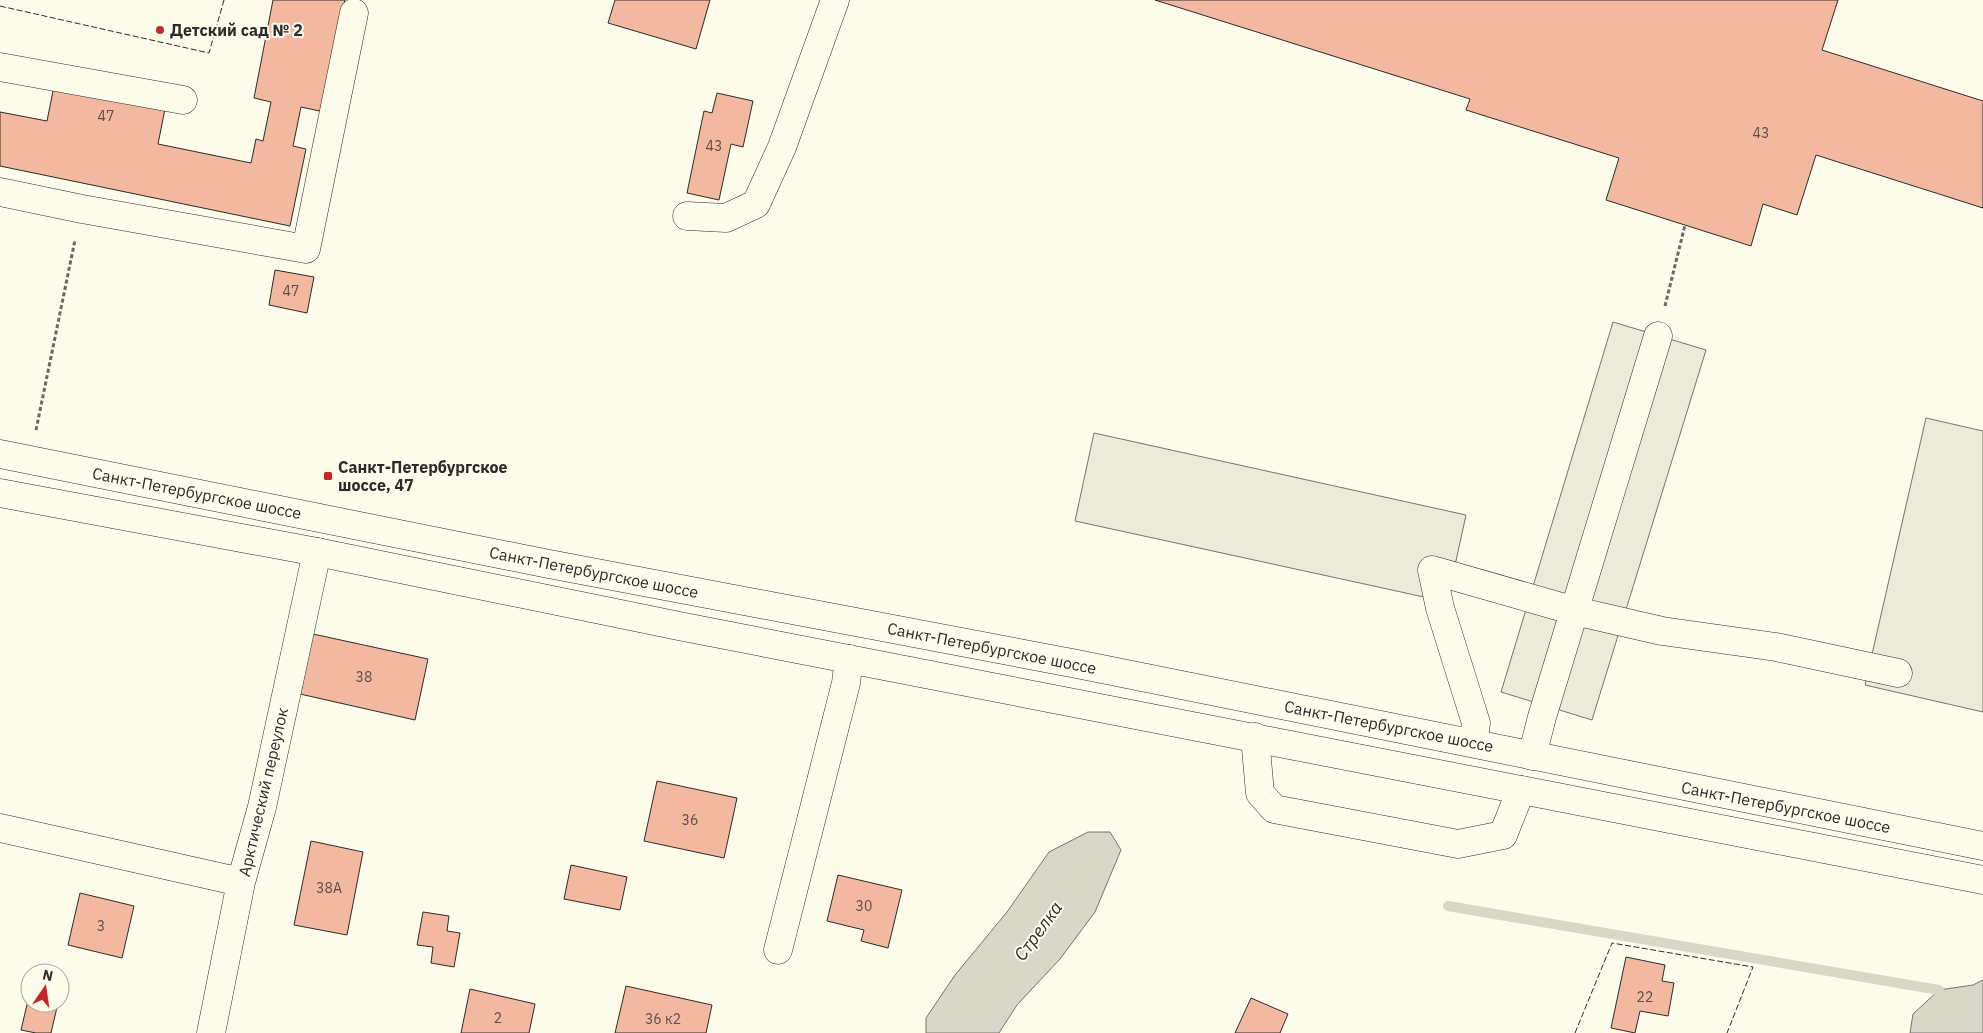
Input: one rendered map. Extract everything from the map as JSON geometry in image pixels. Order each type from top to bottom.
[{"type":"main road","points":[[687,216],[726,218],[756,204],[782,148],[835,0]]},
{"type":"main road","points":[[0,192],[82,209],[306,249],[354,13]]},
{"type":"main road","points":[[0,67],[183,100]]},
{"type":"main road","points":[[1532,756],[1658,336]]},
{"type":"main road","name":"Санкт-Петербургское шоссе","points":[[0,454],[549,564],[1067,662],[1983,846]]},
{"type":"main road","name":"Санкт-Петербургское шоссе","points":[[0,493],[316,552],[560,602],[1983,880]]},
{"type":"main road","name":"Арктический переулок","points":[[211,1033],[241,882],[262,807],[316,552]]},
{"type":"main road","points":[[1473,743],[1476,723],[1440,608],[1432,570],[1575,611],[1662,631],[1776,647],[1898,673]]},
{"type":"main road","points":[[778,950],[846,683],[850,659]]},
{"type":"main road","points":[[1255,737],[1260,793],[1274,809],[1458,844],[1503,835],[1521,790]]},
{"type":"main road","points":[[0,828],[241,882]]},
{"type":"path","points":[[1666,304],[1685,225]]},
{"type":"path","points":[[36,433],[76,234]]},
{"type":"shaded area","points":[[1613,322],[1706,350],[1592,720],[1501,692]]},
{"type":"shaded area","points":[[1926,418],[1983,431],[1983,712],[1865,685]]},
{"type":"shaded area","points":[[1094,433],[1466,515],[1447,602],[1075,521]]},
{"type":"water","name":"Стрелка","points":[[1088,832],[1110,832],[1121,850],[1095,912],[1060,959],[1017,1005],[999,1033],[926,1033],[926,1018],[955,975],[1007,912],[1049,852]]},
{"type":"water","points":[[1983,980],[1983,1033],[1910,1033],[1913,1014],[1939,990],[1973,985]]},
{"type":"building","points":[[273,0],[345,0],[324,112],[301,107],[293,146],[306,149],[290,226],[0,166],[0,112],[47,121],[54,86],[165,109],[158,144],[251,163],[256,139],[263,141],[271,102],[254,98]]},
{"type":"building","points":[[615,0],[710,0],[696,49],[608,23]]},
{"type":"building","points":[[1155,0],[1838,0],[1822,50],[1983,101],[1983,208],[1816,155],[1797,215],[1763,204],[1751,246],[1606,200],[1619,158],[1466,110],[1470,99]]},
{"type":"building","points":[[717,93],[753,101],[743,147],[731,144],[719,200],[687,193],[704,111],[712,113]]},
{"type":"building","points":[[275,270],[314,277],[307,313],[269,305]]},
{"type":"building","points":[[313,634],[428,659],[415,720],[300,694]]},
{"type":"building","points":[[657,781],[737,798],[724,858],[644,841]]},
{"type":"building","points":[[311,841],[363,852],[347,935],[294,925]]},
{"type":"building","points":[[571,865],[627,877],[620,910],[564,899]]},
{"type":"building","points":[[838,875],[902,890],[888,948],[861,941],[864,930],[827,921]]},
{"type":"building","points":[[80,893],[134,906],[122,958],[68,945]]},
{"type":"building","points":[[423,912],[449,916],[447,931],[460,933],[454,967],[431,963],[433,947],[417,945]]},
{"type":"building","points":[[1626,957],[1665,965],[1662,981],[1674,983],[1668,1016],[1640,1011],[1635,1033],[1611,1028]]},
{"type":"building","points":[[626,986],[712,1005],[706,1033],[615,1033]]},
{"type":"building","points":[[470,989],[535,1004],[529,1033],[461,1033]]},
{"type":"building","points":[[1251,998],[1288,1014],[1280,1033],[1235,1033]]},
{"type":"building","points":[[25,1013],[56,1013],[51,1033],[21,1030]]},
{"type":"waterway","points":[[1448,906],[1939,990]]},
{"type":"fence","points":[[0,6],[209,53],[224,0]]},
{"type":"fence","points":[[1575,1033],[1612,943],[1753,967],[1727,1033]]},
{"type":"place","name":"Детский сад № 2","points":[[160,30]]},
{"type":"place","name":"Санкт-Петербургское шоссе, 47","points":[[328,476]]}]
